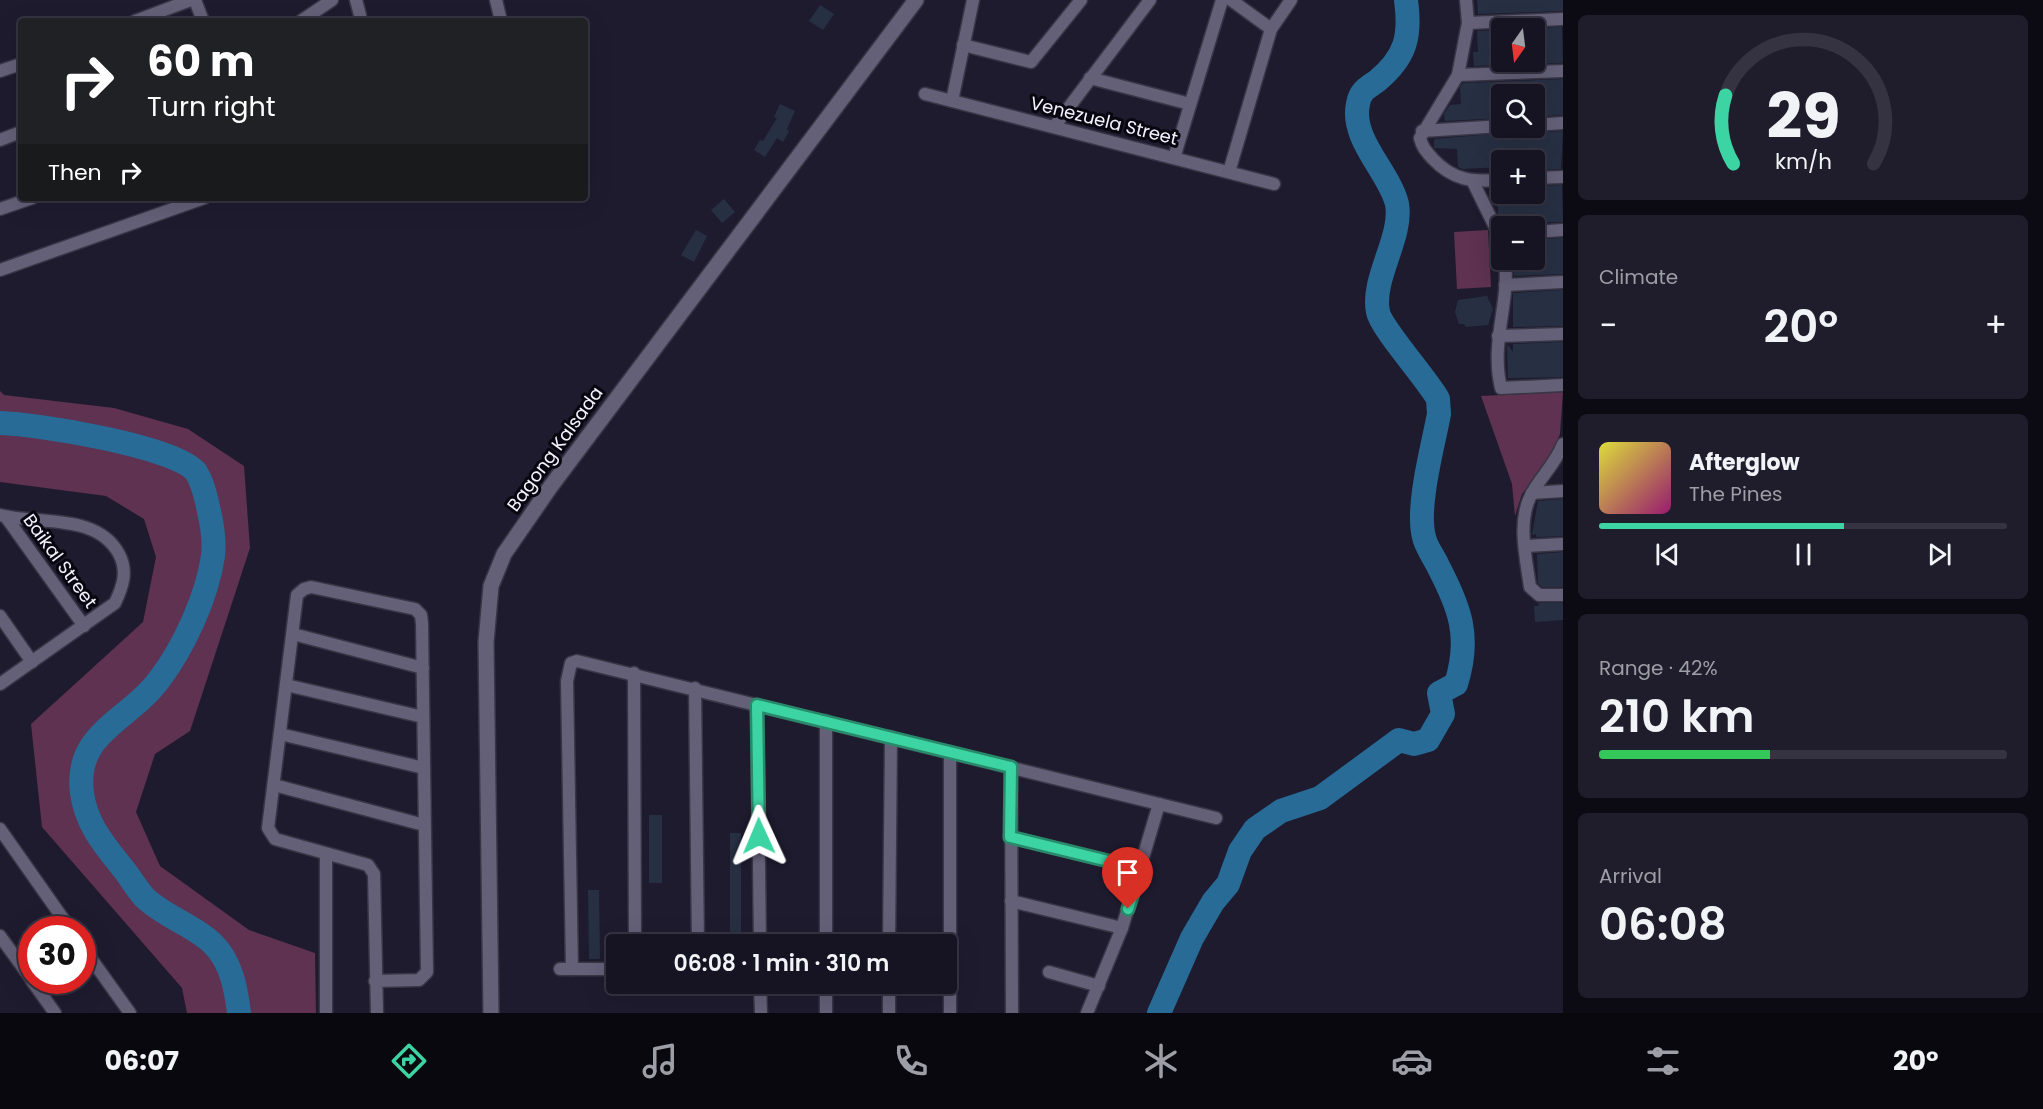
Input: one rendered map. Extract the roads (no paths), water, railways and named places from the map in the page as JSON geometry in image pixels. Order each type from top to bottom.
[{"type":"street","points":[[143,18],[193,0],[202,18]]},
{"type":"street","points":[[305,18],[332,0]]},
{"type":"street","points":[[356,0],[360,15]]},
{"type":"street","points":[[496,0],[500,18]]},
{"type":"street","name":"Bagong Kalsada","points":[[491,1013],[486,642],[491,586],[504,554],[551,486],[916,0]]},
{"type":"street","points":[[952,101],[973,0]]},
{"type":"street","points":[[963,45],[1032,62],[1081,0]]},
{"type":"street","points":[[1174,158],[1222,0]]},
{"type":"street","points":[[1231,0],[1271,29]]},
{"type":"street","points":[[1229,172],[1271,29],[1291,0]]},
{"type":"street","points":[[1466,0],[1468,23],[1458,75],[1422,131],[1420,138],[1422,146],[1454,177],[1473,182],[1491,181]]},
{"type":"street","points":[[1054,127],[1145,2]]},
{"type":"street","points":[[1468,23],[1563,19]]},
{"type":"street","points":[[0,71],[18,65]]},
{"type":"street","points":[[1458,75],[1563,71]]},
{"type":"street","points":[[1090,78],[1190,104]]},
{"type":"street","name":"Venezuela Street","points":[[925,94],[1274,184]]},
{"type":"street","points":[[1545,124],[1563,123]]},
{"type":"street","points":[[1422,131],[1491,127]]},
{"type":"street","points":[[0,140],[18,133]]},
{"type":"street","points":[[1545,178],[1563,177]]},
{"type":"street","points":[[1473,182],[1491,217]]},
{"type":"street","points":[[0,209],[23,201]]},
{"type":"street","points":[[0,270],[196,201]]},
{"type":"street","points":[[1545,231],[1563,230]]},
{"type":"street","points":[[1505,270],[1498,336],[1497,369],[1501,388],[1563,386]]},
{"type":"street","points":[[1505,285],[1563,282]]},
{"type":"street","points":[[1498,336],[1563,334]]},
{"type":"street","points":[[1563,444],[1557,460],[1532,493],[1523,523],[1530,587],[1533,592],[1548,596],[1563,595]]},
{"type":"street","points":[[1532,493],[1563,491]]},
{"type":"street","points":[[0,684],[115,603],[122,590],[125,573],[112,542],[96,531],[78,525],[3,516]]},
{"type":"street","name":"Baikal Street","points":[[3,516],[84,626]]},
{"type":"street","points":[[1526,546],[1563,544]]},
{"type":"street","points":[[375,981],[419,980],[427,972],[421,615],[415,609],[311,587],[304,588],[297,595],[268,828],[270,835],[275,839],[372,868],[375,981],[377,1013]]},
{"type":"street","points":[[0,616],[32,662]]},
{"type":"street","points":[[292,634],[423,668]]},
{"type":"street","points":[[606,969],[566,969],[568,670],[571,663],[578,661],[1216,818]]},
{"type":"street","points":[[634,673],[635,934]]},
{"type":"street","points":[[286,685],[423,717]]},
{"type":"street","points":[[695,688],[698,934]]},
{"type":"street","points":[[757,705],[760,934]]},
{"type":"street","points":[[826,721],[826,934]]},
{"type":"street","points":[[280,734],[424,768]]},
{"type":"street","points":[[889,934],[891,737]]},
{"type":"street","points":[[950,752],[951,1013]]},
{"type":"street","points":[[1011,767],[1012,1013]]},
{"type":"street","points":[[274,785],[424,825]]},
{"type":"street","points":[[1087,1013],[1122,928],[1159,804]]},
{"type":"street","points":[[0,829],[61,916]]},
{"type":"street","points":[[1010,837],[1141,869]]},
{"type":"street","points":[[326,854],[326,1013]]},
{"type":"street","points":[[1011,901],[1122,928]]},
{"type":"street","points":[[0,936],[18,961]]},
{"type":"street","points":[[96,966],[130,1013]]},
{"type":"street","points":[[1049,972],[1099,986]]},
{"type":"street","points":[[42,994],[55,1013]]},
{"type":"street","points":[[760,994],[761,1013]]},
{"type":"street","points":[[826,994],[826,1013]]},
{"type":"street","points":[[889,994],[889,1013]]},
{"type":"waterway","points":[[1159,1013],[1192,938],[1213,902],[1228,884],[1240,851],[1255,829],[1281,811],[1320,798],[1399,740],[1414,744],[1428,740],[1443,714],[1439,693],[1456,684],[1463,652],[1461,623],[1446,581],[1426,544],[1422,524],[1426,476],[1439,414],[1438,399],[1387,330],[1378,312],[1379,286],[1396,230],[1397,204],[1387,180],[1365,143],[1357,117],[1362,93],[1387,72],[1404,45],[1408,24],[1406,0]]},
{"type":"waterway","points":[[0,423],[43,427],[134,445],[183,462],[196,472],[201,483],[211,522],[213,556],[200,605],[177,652],[159,680],[147,694],[106,729],[86,755],[82,772],[82,793],[92,825],[144,897],[160,910],[212,943],[224,958],[232,975],[239,1013]]}]
